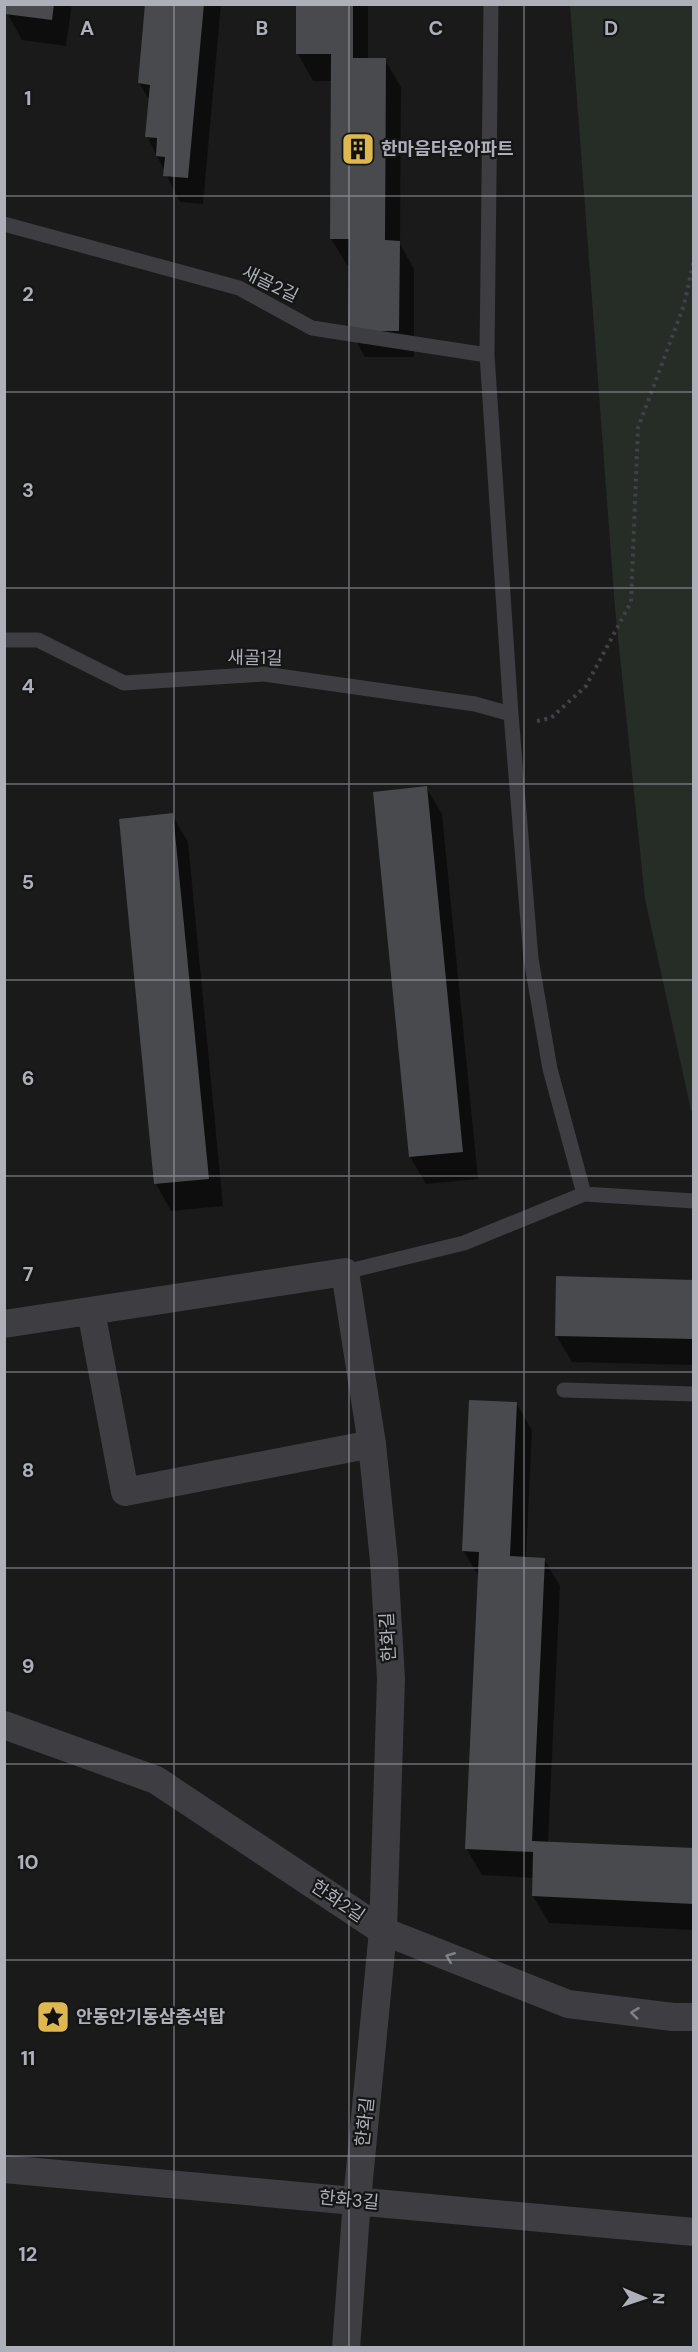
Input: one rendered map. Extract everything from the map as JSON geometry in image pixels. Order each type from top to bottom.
[{"type":"street","points":[[4,1324],[345,1272]]},
{"type":"street","name":"한화길","points":[[345,1272],[372,1444],[384,1561],[391,1679],[383,1931],[357,2200],[346,2348]]},
{"type":"street","points":[[91,1311],[125,1492],[372,1444]]},
{"type":"street","name":"한화2길","points":[[4,1725],[156,1780],[383,1931],[568,2004],[673,2017],[693,2017]]},
{"type":"street","name":"한화3길","points":[[4,2169],[693,2232]]},
{"type":"lane","points":[[490,4],[487,355],[531,959],[550,1069],[584,1194]]},
{"type":"lane","name":"새골2길","points":[[4,224],[239,288],[312,328],[487,355]]},
{"type":"lane","name":"새골1길","points":[[4,640],[38,640],[124,683],[264,674],[475,704],[512,714]]},
{"type":"lane","points":[[345,1272],[464,1243],[584,1194],[693,1201]]},
{"type":"lane","points":[[564,1390],[693,1394]]},
{"type":"path","points":[[512,714],[531,721],[551,718],[586,686],[631,602],[638,428],[684,305],[693,260]]},
{"type":"shaded area","points":[[570,5],[693,5],[693,1111],[645,899],[615,608]]},
{"type":"building","points":[[6,4],[54,4],[52,20],[5,14]]},
{"type":"building","points":[[145,4],[204,4],[188,178],[163,176],[165,157],[156,156],[157,138],[145,137],[150,85],[138,83]]},
{"type":"building","name":"한마음타운아파트","points":[[296,4],[353,4],[353,58],[386,58],[385,240],[400,241],[399,331],[348,331],[349,239],[330,239],[331,54],[296,54]]},
{"type":"building","points":[[427,786],[463,1152],[409,1157],[373,792]]},
{"type":"building","points":[[173,813],[209,1179],[154,1184],[119,819]]},
{"type":"building","points":[[556,1276],[694,1280],[694,1339],[555,1336]]},
{"type":"building","points":[[469,1400],[517,1402],[510,1556],[545,1558],[532,1841],[694,1848],[694,1904],[532,1896],[533,1852],[465,1849],[479,1552],[462,1551]]},
{"type":"place","name":"한마음타운아파트","points":[[358,149]]},
{"type":"place","name":"안동안기동삼층석탑","points":[[53,2017]]}]
